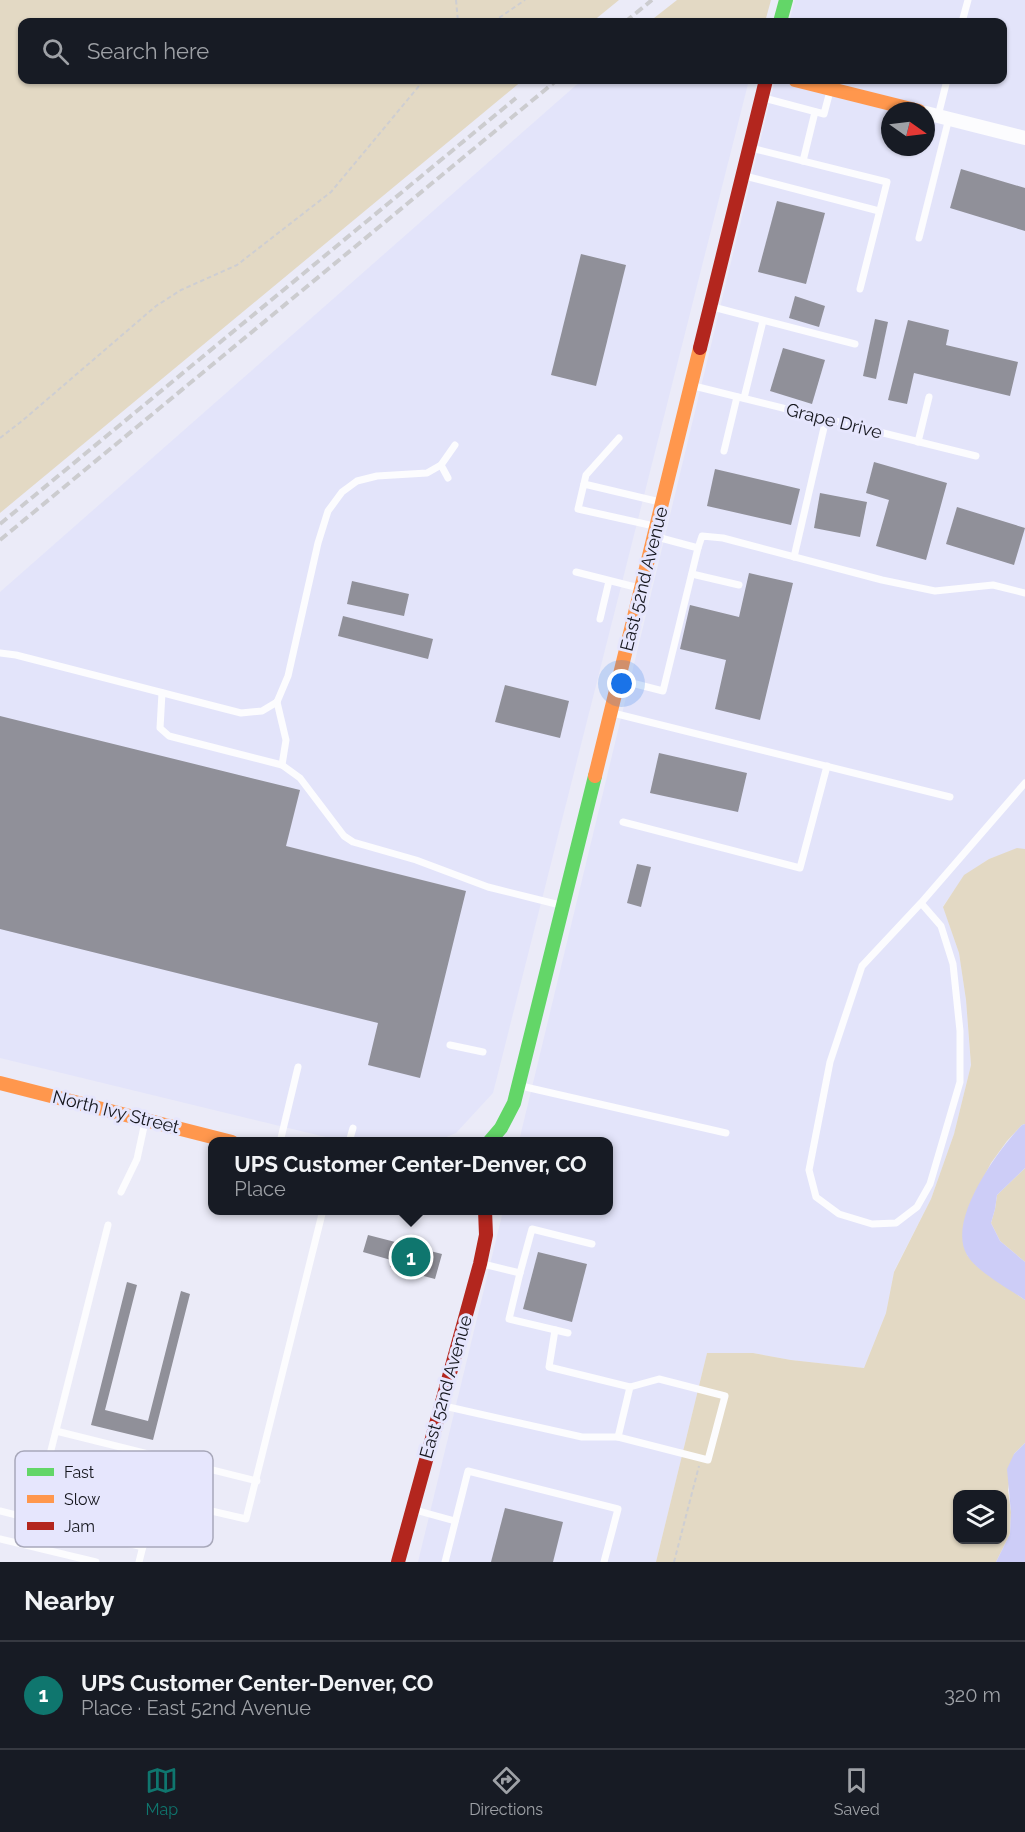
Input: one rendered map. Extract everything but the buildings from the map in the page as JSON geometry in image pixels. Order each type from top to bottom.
[{"type":"street","points":[[781,18],[786,0]]},
{"type":"street","name":"East 52nd Avenue","points":[[493,1137],[501,1128],[514,1103],[765,84]]},
{"type":"street","points":[[812,84],[884,102]]},
{"type":"street","points":[[938,116],[1025,138]]},
{"type":"street","name":"North Ivy Street","points":[[0,1083],[213,1137]]},
{"type":"street","name":"East 52nd Avenue","points":[[398,1562],[480,1264],[486,1235],[485,1215]]},
{"type":"lane","points":[[963,18],[968,0]]},
{"type":"lane","points":[[919,238],[938,116],[947,84]]},
{"type":"lane","points":[[762,98],[824,114],[830,88]]},
{"type":"lane","points":[[803,161],[815,111]]},
{"type":"lane","points":[[750,147],[887,182],[860,289]]},
{"type":"lane","points":[[743,175],[879,211]]},
{"type":"lane","points":[[710,307],[855,344]]},
{"type":"lane","points":[[724,451],[763,321]]},
{"type":"lane","name":"Grape Drive","points":[[691,385],[976,456]]},
{"type":"lane","points":[[918,442],[929,397]]},
{"type":"lane","points":[[794,557],[826,419]]},
{"type":"lane","points":[[619,438],[586,475],[578,509],[655,532],[698,548]]},
{"type":"lane","points":[[0,653],[16,655],[241,713],[262,711],[277,702],[288,676],[307,587],[328,511],[342,492],[357,482],[377,476],[427,473],[441,465],[455,445]]},
{"type":"lane","points":[[441,465],[448,478]]},
{"type":"lane","points":[[584,484],[662,502]]},
{"type":"lane","points":[[619,680],[663,691],[702,536],[723,538],[935,591],[993,585],[1025,592]]},
{"type":"lane","points":[[576,572],[641,589]]},
{"type":"lane","points":[[692,574],[739,585]]},
{"type":"lane","points":[[600,619],[609,581]]},
{"type":"lane","points":[[162,693],[160,728],[169,736],[282,765],[300,778],[337,828],[353,842],[416,860],[488,887],[562,905]]},
{"type":"lane","points":[[277,702],[286,740],[282,765]]},
{"type":"lane","points":[[610,712],[950,797]]},
{"type":"lane","points":[[623,822],[800,868],[826,766]]},
{"type":"lane","points":[[921,903],[941,926],[953,964],[960,1031],[960,1082],[930,1184],[916,1207],[896,1222],[872,1224],[839,1214],[816,1197],[809,1170],[830,1062],[862,966],[921,903],[1025,783]]},
{"type":"lane","points":[[450,1045],[483,1052]]},
{"type":"lane","points":[[281,1137],[298,1067]]},
{"type":"lane","points":[[518,1085],[726,1133]]},
{"type":"lane","points":[[122,1192],[137,1159],[145,1119]]},
{"type":"lane","points":[[350,1137],[353,1128]]},
{"type":"lane","points":[[213,1511],[246,1519],[323,1215]]},
{"type":"lane","points":[[51,1451],[108,1225]]},
{"type":"lane","points":[[568,1334],[509,1319],[520,1273],[532,1229],[592,1244]]},
{"type":"lane","points":[[480,1264],[520,1273]]},
{"type":"lane","points":[[441,1405],[582,1437],[618,1437],[708,1461],[725,1396],[658,1378],[630,1388],[549,1367],[555,1330]]},
{"type":"lane","points":[[618,1437],[630,1388]]},
{"type":"lane","points":[[56,1431],[136,1451]]},
{"type":"lane","points":[[213,1470],[257,1481]]},
{"type":"lane","points":[[445,1562],[468,1471],[618,1509],[604,1562]]},
{"type":"lane","points":[[412,1510],[455,1521]]},
{"type":"lane","points":[[0,1511],[15,1515]]},
{"type":"lane","points":[[0,1539],[15,1543]]},
{"type":"lane","points":[[31,1547],[96,1562]]},
{"type":"lane","points":[[139,1562],[143,1547]]},
{"type":"path","points":[[456,0],[458,18]]},
{"type":"path","points":[[499,18],[525,0]]},
{"type":"path","points":[[0,438],[156,306],[181,290],[237,265],[331,192],[421,84]]},
{"type":"path","points":[[674,1562],[701,1459]]},
{"type":"shaded area","points":[[0,0],[619,0],[597,18],[18,18],[18,84],[518,84],[0,513]]},
{"type":"shaded area","points":[[677,0],[771,0],[766,18],[654,18]]},
{"type":"shaded area","points":[[795,0],[1025,0],[1025,849],[1017,849],[989,859],[965,875],[943,906],[959,953],[966,1000],[971,1065],[954,1134],[931,1199],[894,1271],[886,1313],[864,1368],[791,1360],[753,1353],[707,1353],[656,1562],[418,1562],[502,1215],[613,1215],[613,1137],[520,1137],[774,84],[1007,84],[1007,18],[790,18]]},
{"type":"shaded area","points":[[577,84],[748,84],[493,1093],[456,1133],[446,1137],[326,1137],[0,1058],[0,592]]},
{"type":"shaded area","points":[[1017,848],[1025,849],[1025,1124],[1007,1141],[991,1163],[969,1206],[965,1222],[967,1255],[978,1267],[1025,1300],[1025,1443],[1014,1454],[1008,1490],[1011,1512],[1010,1534],[1007,1540],[1007,1490],[953,1490],[953,1544],[1005,1544],[996,1562],[656,1562],[707,1353],[753,1353],[791,1360],[864,1368],[886,1313],[894,1272],[931,1199],[954,1134],[971,1065],[966,1000],[959,953],[943,907],[964,875],[989,859]]},
{"type":"shaded area","points":[[1025,1168],[1025,1262],[1000,1241],[991,1223],[997,1195]]},
{"type":"water","points":[[1025,1124],[1025,1168],[997,1195],[991,1223],[1000,1241],[1025,1262],[1025,1300],[971,1261],[962,1240],[969,1205],[978,1186],[1012,1136]]},
{"type":"water","points":[[1025,1443],[1025,1562],[996,1562],[1010,1534],[1011,1512],[1007,1469],[1014,1454]]},
{"type":"railway","points":[[630,18],[652,0]]},
{"type":"railway","points":[[0,540],[552,84]]},
{"type":"railway","points":[[0,524],[516,98]]},
{"type":"traffic: fast","points":[[781,18],[786,0]]},
{"type":"traffic: fast","points":[[493,1137],[501,1128],[514,1103],[595,776]]},
{"type":"traffic: slow","points":[[811,84],[883,102]]},
{"type":"traffic: slow","points":[[595,776],[700,348]]},
{"type":"traffic: slow","points":[[0,1083],[212,1137]]},
{"type":"traffic: jam","points":[[700,348],[765,84]]},
{"type":"traffic: jam","points":[[398,1562],[480,1264],[486,1235],[485,1215]]},
{"type":"place","name":"UPS Customer Center-Denver, CO","points":[[411,1257]]}]
